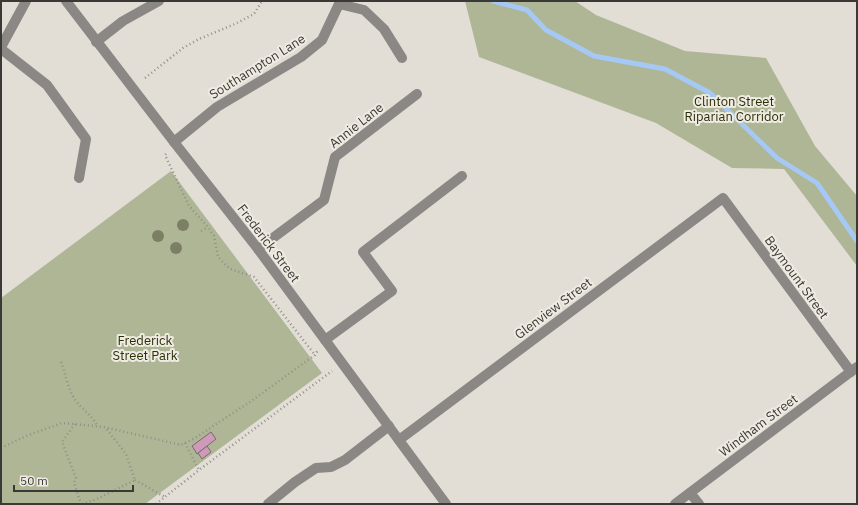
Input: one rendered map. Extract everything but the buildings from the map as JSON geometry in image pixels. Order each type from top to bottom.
[{"type":"street","points":[[26,1],[1,48],[48,85],[86,139],[79,178]]},
{"type":"street","name":"Frederick Street","points":[[66,1],[96,42],[258,249],[446,504]]},
{"type":"street","points":[[96,42],[123,21],[159,1]]},
{"type":"street","points":[[339,3],[364,10],[384,29],[402,58]]},
{"type":"street","name":"Southampton Lane","points":[[174,142],[217,107],[301,57],[322,40],[339,3]]},
{"type":"street","name":"Annie Lane","points":[[258,249],[324,200],[335,157],[417,94]]},
{"type":"street","points":[[325,340],[392,291],[363,252],[462,176]]},
{"type":"street","name":"Baymount Street","points":[[723,198],[854,370]]},
{"type":"street","name":"Glenview Street","points":[[399,440],[723,198]]},
{"type":"street","name":"Windham Street","points":[[675,504],[854,370]]},
{"type":"street","points":[[268,504],[295,482],[316,468],[331,467],[345,460],[389,426]]},
{"type":"street","points":[[690,493],[699,504]]},
{"type":"path","points":[[145,78],[183,48],[199,39],[235,24],[254,14],[262,1]]},
{"type":"path","points":[[174,142],[165,155],[189,206],[214,236],[218,257],[230,269],[254,277],[315,355]]},
{"type":"path","points":[[201,231],[208,227]]},
{"type":"path","points":[[1,448],[26,436],[62,423],[104,427],[181,445],[195,438],[250,402],[315,355],[325,340]]},
{"type":"path","points":[[62,362],[68,388],[71,394],[83,409],[95,420],[99,427]]},
{"type":"path","points":[[156,504],[342,363]]},
{"type":"path","points":[[76,424],[62,442],[76,478],[74,483],[81,504],[97,499],[134,480]]},
{"type":"path","points":[[104,427],[126,454],[134,480],[165,497]]},
{"type":"path","points":[[185,443],[199,470]]},
{"type":"green space","name":"Clinton Street Riparian Corridor","points":[[465,1],[575,1],[596,15],[685,51],[766,58],[815,146],[857,196],[857,266],[784,169],[732,168],[656,123],[479,57]]},
{"type":"green space","name":"Frederick Street Park","points":[[171,171],[322,373],[145,504],[1,504],[1,298]]},
{"type":"waterway","points":[[493,1],[527,10],[546,30],[594,56],[665,69],[710,93],[777,158],[817,183],[857,241]]}]
